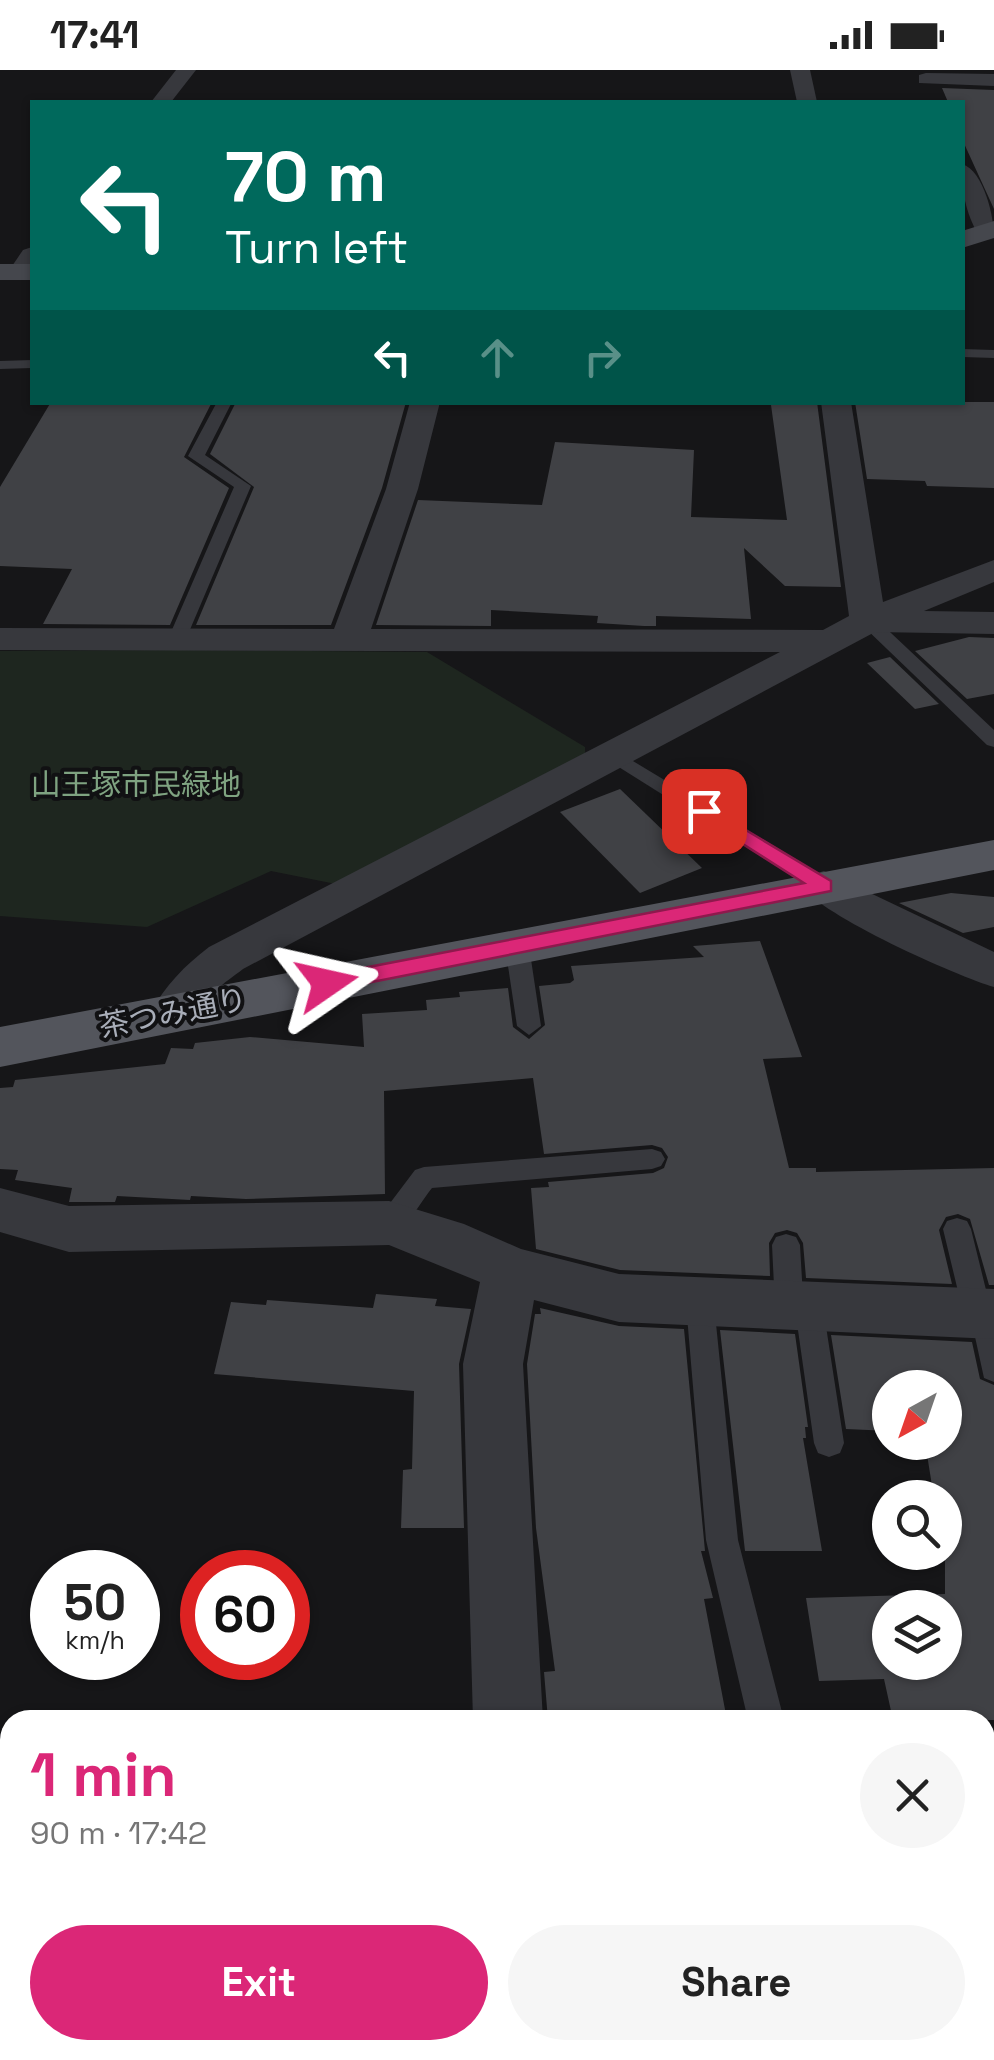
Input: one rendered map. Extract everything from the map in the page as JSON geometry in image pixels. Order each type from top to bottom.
[{"type":"main road","name":"茶つみ通り","points":[[0,1047],[994,855]]},
{"type":"street","points":[[163,100],[186,70]]},
{"type":"street","points":[[800,70],[807,100]]},
{"type":"street","points":[[935,100],[925,74],[994,80]]},
{"type":"street","points":[[965,182],[980,239]]},
{"type":"street","points":[[348,640],[402,489],[424,405]]},
{"type":"street","points":[[836,405],[868,620]]},
{"type":"street","points":[[174,1013],[198,980],[226,958],[868,620],[994,570]]},
{"type":"street","points":[[868,620],[994,623]]},
{"type":"street","points":[[0,639],[828,641]]},
{"type":"street","points":[[824,886],[994,971]]},
{"type":"street","points":[[0,1210],[68,1229],[390,1223],[444,1240],[511,1270],[619,1298],[986,1313]]},
{"type":"street","points":[[508,1710],[493,1364],[511,1270]]},
{"type":"lane","points":[[965,353],[994,354]]},
{"type":"lane","points":[[0,365],[30,364]]},
{"type":"lane","points":[[178,639],[243,486],[196,456],[223,405]]},
{"type":"lane","points":[[868,620],[994,740]]},
{"type":"lane","points":[[614,755],[824,886]]},
{"type":"lane","points":[[517,946],[530,1026]]},
{"type":"lane","points":[[390,1223],[424,1178],[652,1159]]},
{"type":"lane","points":[[957,1229],[986,1313],[994,1369]]},
{"type":"lane","points":[[786,1245],[829,1443]]},
{"type":"lane","points":[[700,1304],[722,1540],[764,1710]]},
{"type":"green space","name":"山王塚市民緑地","points":[[0,651],[427,652],[585,747],[585,759],[341,885],[271,871],[147,927],[0,916]]},
{"type":"building","points":[[942,88],[994,90],[994,209],[965,146],[965,100],[947,100]]},
{"type":"building","points":[[994,402],[994,488],[867,479],[855,405]]},
{"type":"building","points":[[49,405],[210,405],[184,457],[229,488],[170,625],[43,624],[72,569],[0,566],[0,487]]},
{"type":"building","points":[[234,405],[405,405],[382,488],[331,625],[196,625],[254,487],[210,454]]},
{"type":"building","points":[[771,405],[817,405],[841,587],[785,586],[744,548],[751,619],[656,616],[656,626],[644,626],[597,623],[598,616],[491,610],[491,626],[376,625],[418,500],[542,505],[555,442],[694,450],[691,517],[787,520]]},
{"type":"building","points":[[969,637],[994,638],[994,694],[967,699],[915,651]]},
{"type":"building","points":[[890,657],[939,704],[915,709],[867,663]]},
{"type":"building","points":[[620,789],[702,868],[640,893],[560,812]]},
{"type":"building","points":[[951,893],[994,897],[994,927],[963,933],[899,903]]},
{"type":"building","points":[[760,941],[802,1057],[763,1059],[789,1168],[816,1168],[816,1172],[994,1168],[994,1285],[989,1285],[970,1219],[958,1214],[946,1217],[939,1230],[952,1284],[806,1278],[803,1243],[797,1233],[787,1230],[775,1233],[769,1243],[770,1276],[620,1270],[536,1249],[531,1188],[549,1187],[548,1182],[653,1173],[664,1168],[668,1157],[662,1148],[652,1145],[544,1154],[533,1078],[384,1091],[385,1194],[246,1199],[191,1196],[190,1200],[117,1196],[115,1202],[69,1202],[72,1188],[15,1180],[18,1170],[0,1169],[0,1088],[13,1087],[15,1080],[165,1064],[171,1048],[193,1049],[195,1043],[250,1037],[364,1047],[362,1014],[427,1010],[426,1000],[460,997],[459,992],[508,988],[513,1027],[529,1039],[545,1025],[539,986],[570,983],[574,980],[571,966],[704,957],[693,946]]},
{"type":"building","points":[[376,1294],[437,1299],[435,1306],[471,1309],[459,1364],[464,1528],[401,1528],[403,1470],[412,1469],[414,1391],[214,1374],[231,1302],[266,1305],[267,1300],[373,1308]]},
{"type":"building","points":[[540,1308],[619,1326],[684,1329],[705,1551],[701,1551],[713,1598],[704,1599],[725,1710],[547,1710],[544,1672],[555,1671],[536,1528],[527,1364],[535,1314],[541,1314]]},
{"type":"building","points":[[720,1330],[795,1334],[808,1427],[803,1438],[822,1551],[745,1551]]},
{"type":"building","points":[[831,1335],[972,1342],[980,1379],[994,1385],[994,1710],[891,1710],[884,1680],[962,1680],[962,1590],[945,1590],[945,1570],[962,1570],[962,1480],[931,1480],[928,1460],[962,1460],[962,1370],[872,1370],[872,1430],[846,1429]]},
{"type":"building","points":[[872,1596],[872,1679],[819,1681],[806,1598]]},
{"type":"route","points":[[327,983],[824,886],[704,811]]}]
